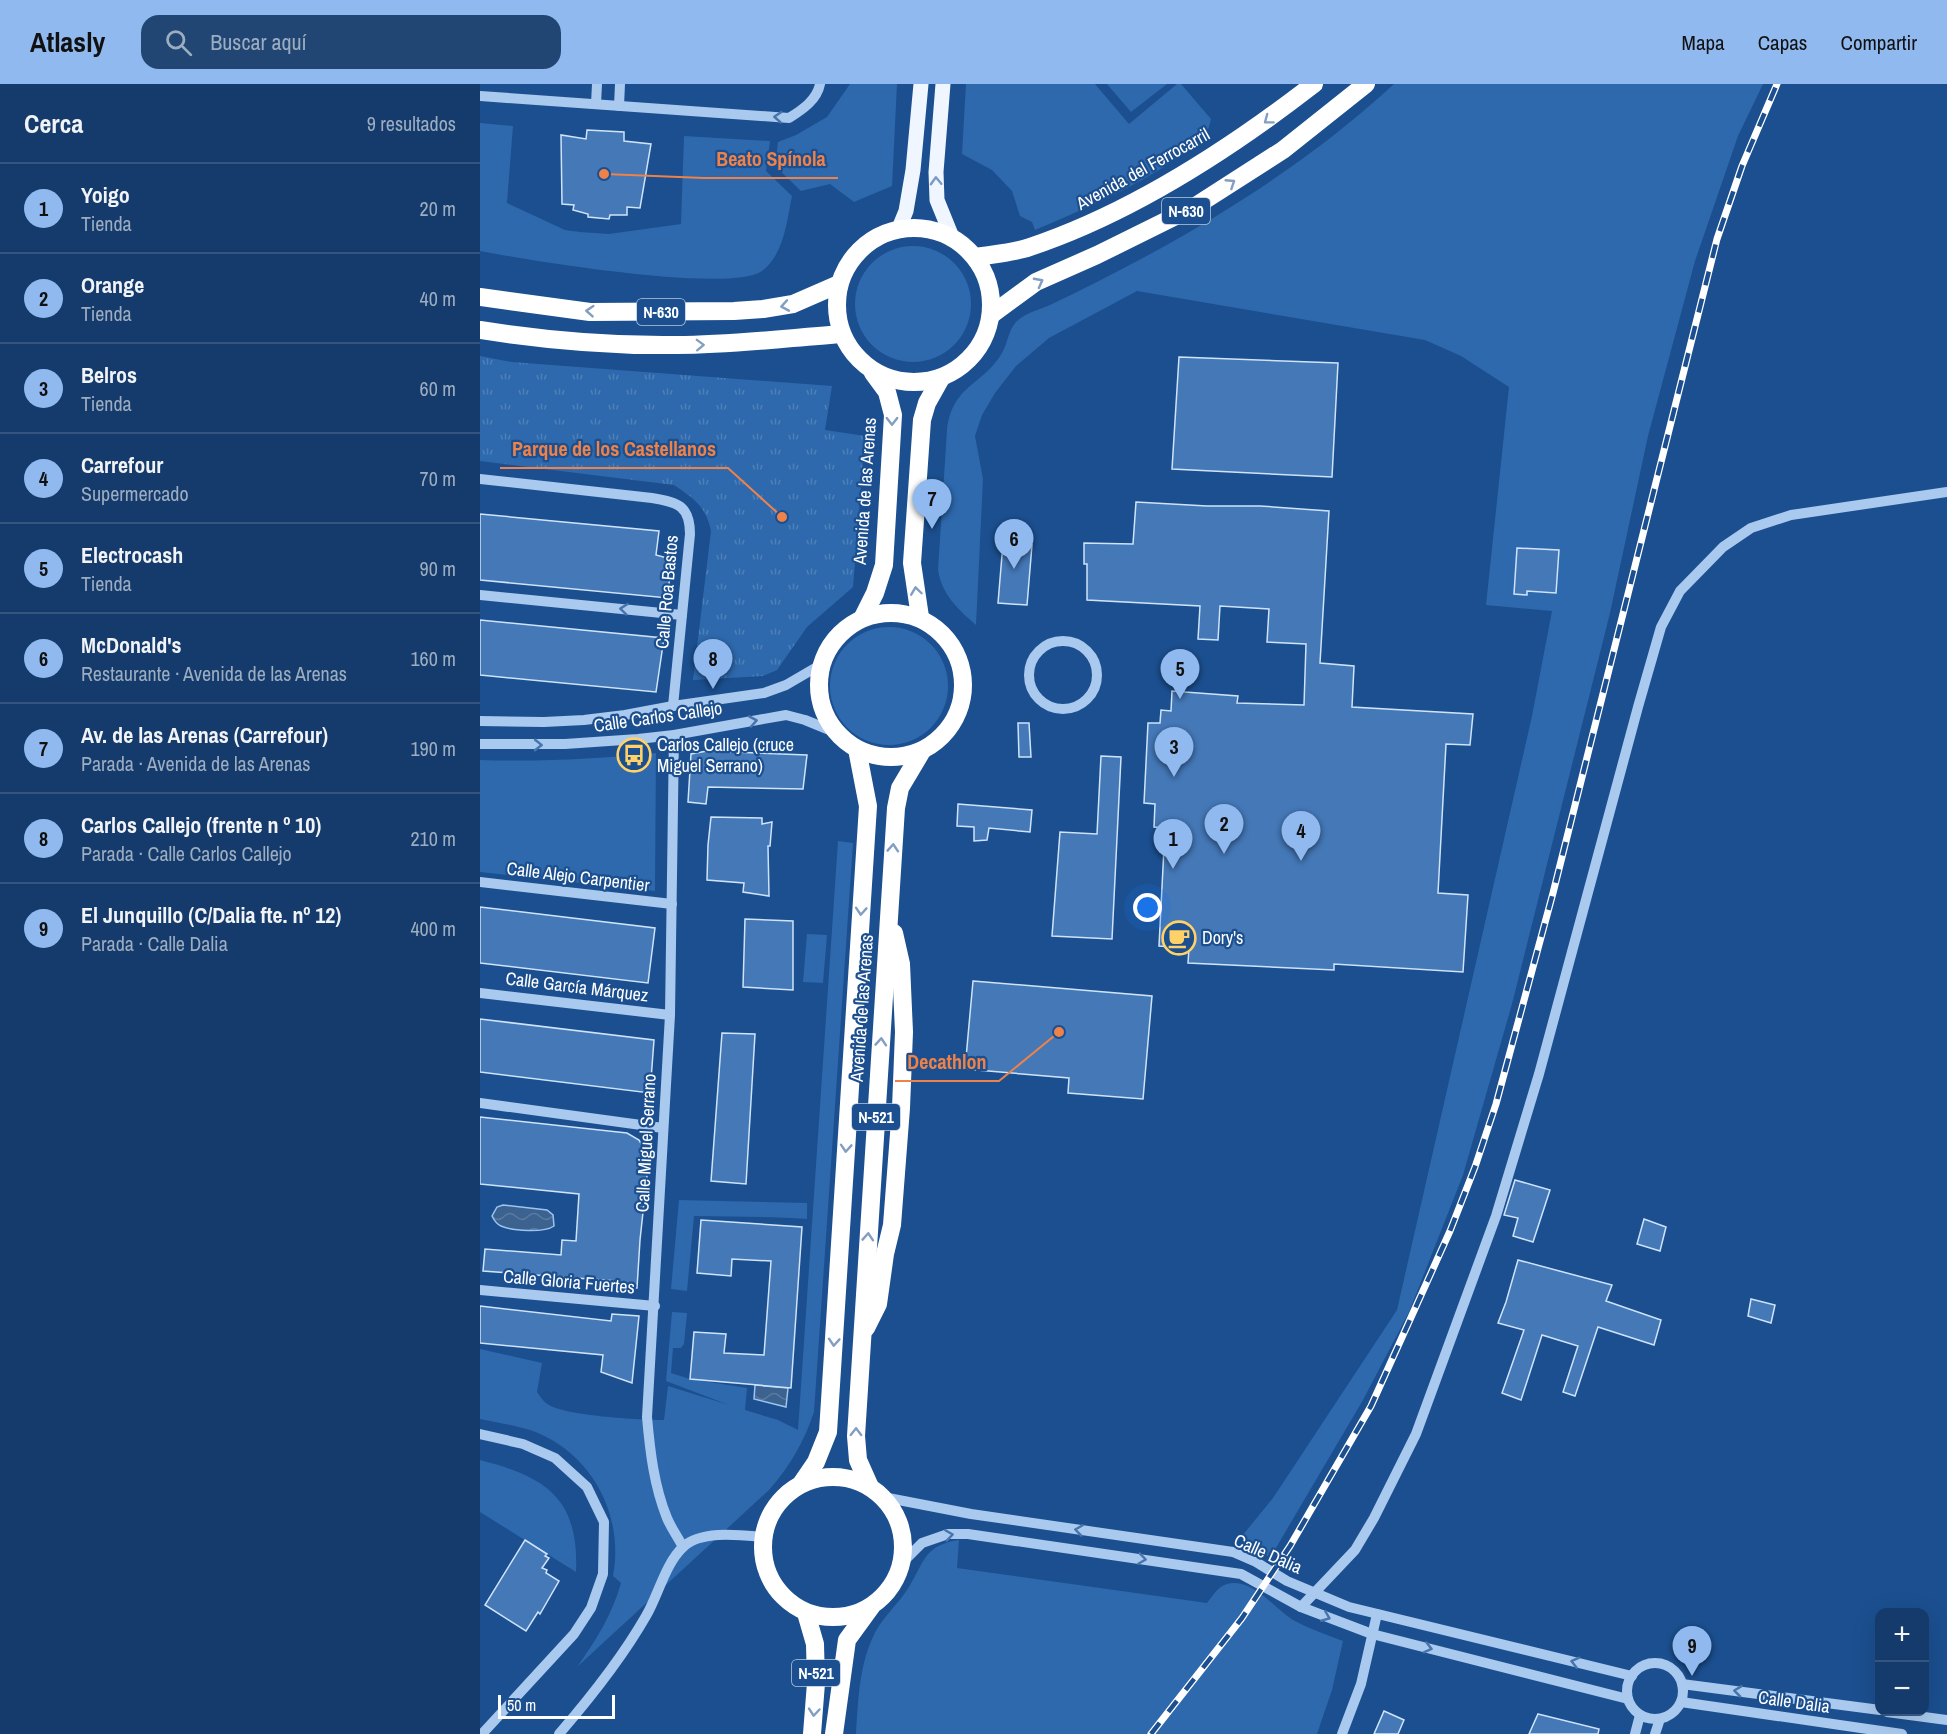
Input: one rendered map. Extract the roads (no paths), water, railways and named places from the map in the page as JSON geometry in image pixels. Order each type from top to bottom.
[{"type":"highway","name":"Avenida del Ferrocarril","points":[[976,257],[1028,248],[1084,226],[1178,178],[1263,123],[1314,84]]},
{"type":"highway","name":"N-630","points":[[991,315],[1036,282],[1194,207],[1283,150],[1366,84]]},
{"type":"highway","points":[[917,227],[935,230],[952,237],[976,257],[986,275],[991,294],[991,315],[986,334],[976,352],[960,367],[941,378],[916,383],[892,380],[870,369],[853,354],[842,334],[837,309],[839,285],[848,265],[861,248],[879,236],[899,228],[917,227]]},
{"type":"highway","name":"N-630","points":[[480,297],[590,312],[734,311],[793,304],[839,285]]},
{"type":"highway","name":"N-630","points":[[480,330],[542,338],[676,345],[762,342],[842,334]]},
{"type":"highway","name":"Avenida de las Arenas","points":[[863,618],[875,593],[884,565],[893,415],[887,393],[870,369]]},
{"type":"highway","points":[[920,617],[912,563],[922,420],[927,403],[941,378]]},
{"type":"highway","name":"N-521","points":[[822,664],[831,645],[845,629],[863,618],[882,612],[902,612],[920,617],[937,628],[951,642],[960,660],[964,683],[961,705],[953,724],[939,740],[922,751],[900,757],[878,756],[857,749],[837,733]]},
{"type":"highway","points":[[822,664],[819,689],[822,705],[837,733]]},
{"type":"highway","name":"Avenida de las Arenas","points":[[801,1484],[816,1462],[828,1432],[868,806],[857,749]]},
{"type":"highway","name":"Avenida de las Arenas","points":[[877,1492],[858,1460],[856,1436],[862,1335],[896,808],[900,788],[922,751]]},
{"type":"highway","points":[[862,1335],[878,1304],[885,1254],[892,1225],[902,1108],[904,1032],[901,964],[889,910]]},
{"type":"highway","name":"N-521","points":[[834,1734],[847,1640],[872,1607],[890,1590],[901,1564],[903,1540],[897,1517],[877,1492],[848,1478],[824,1477],[801,1484],[781,1499],[770,1514],[762,1537],[763,1562],[770,1581],[785,1601],[806,1613],[839,1618],[849,1617],[872,1607]]},
{"type":"highway","name":"N-521","points":[[806,1613],[815,1644],[816,1683],[812,1734]]},
{"type":"main road","points":[[899,228],[906,210],[913,170],[921,84]]},
{"type":"main road","points":[[943,84],[936,172],[937,200],[952,237]]},
{"type":"street","points":[[596,104],[597,84]]},
{"type":"street","points":[[619,106],[620,84]]},
{"type":"street","points":[[480,96],[789,118],[806,108],[820,88],[820,84]]},
{"type":"street","name":"Calle Roa Bastos","points":[[480,479],[652,498],[680,506],[689,518],[690,534],[674,706]]},
{"type":"street","points":[[1301,1607],[1355,1550],[1374,1518],[1416,1434],[1496,1216],[1539,1074],[1661,627],[1680,591],[1723,547],[1751,528],[1791,515],[1947,492]]},
{"type":"street","points":[[480,594],[682,615]]},
{"type":"street","points":[[1058,641],[1080,645],[1088,650],[1098,676],[1091,695],[1075,707],[1057,709],[1049,706],[1039,699],[1030,684],[1029,675],[1034,657],[1048,644],[1058,641]]},
{"type":"street","name":"Calle Carlos Callejo","points":[[480,721],[584,720],[775,690],[822,664]]},
{"type":"street","name":"Calle Carlos Callejo","points":[[480,744],[565,744],[674,735],[786,715],[837,733]]},
{"type":"street","name":"Calle Miguel Serrano","points":[[674,735],[670,1015],[647,1417],[650,1452],[656,1481],[667,1518],[683,1547]]},
{"type":"street","name":"Calle Alejo Carpentier","points":[[480,882],[672,904]]},
{"type":"street","name":"Calle García Márquez","points":[[480,993],[670,1015]]},
{"type":"street","points":[[480,1103],[663,1128]]},
{"type":"street","name":"Calle Gloria Fuertes","points":[[480,1290],[655,1306]]},
{"type":"street","points":[[480,1434],[524,1444],[555,1458],[587,1487],[604,1522],[603,1574],[591,1608],[574,1634],[483,1734]]},
{"type":"street","name":"Calle Dalia","points":[[877,1492],[972,1514],[1233,1552],[1256,1562],[1287,1581],[1349,1607],[1632,1676]]},
{"type":"street","points":[[559,1734],[611,1671],[647,1615],[666,1574],[683,1547],[705,1536],[732,1534],[762,1537]]},
{"type":"street","name":"Calle Dalia","points":[[901,1564],[922,1543],[948,1534],[968,1534],[1241,1574],[1301,1607],[1371,1634],[1628,1699]]},
{"type":"street","points":[[1342,1734],[1361,1684],[1377,1614]]},
{"type":"street","points":[[1660,1664],[1675,1671],[1682,1684],[1681,1702],[1670,1715],[1660,1719],[1640,1715],[1628,1699],[1627,1689],[1632,1676],[1645,1665],[1660,1664]]},
{"type":"street","name":"Calle Dalia","points":[[1682,1684],[1875,1709]]},
{"type":"street","name":"Calle Dalia","points":[[1681,1702],[1902,1734]]},
{"type":"street","points":[[1635,1734],[1640,1715]]},
{"type":"street","points":[[1917,1716],[1947,1720]]},
{"type":"street","points":[[1655,1734],[1660,1719]]},
{"type":"water","points":[[503,1205],[547,1210],[553,1215],[554,1226],[543,1230],[528,1230],[501,1226],[492,1216],[497,1207]]},
{"type":"water","points":[[755,1385],[788,1388],[786,1407],[754,1399]]},
{"type":"railway","points":[[1151,1734],[1242,1618],[1290,1546],[1371,1406],[1450,1231],[1475,1167],[1496,1104],[1553,893],[1717,239],[1742,166],[1777,84]]},
{"type":"place","name":"Beato Spínola","points":[[604,174]]},
{"type":"place","name":"Parque de los Castellanos","points":[[782,517]]},
{"type":"place","name":"Av. de las Arenas (Carrefour)","points":[[932,529]]},
{"type":"place","name":"McDonald's","points":[[1014,569]]},
{"type":"place","name":"Carlos Callejo (frente n º 10)","points":[[713,689]]},
{"type":"place","name":"Electrocash","points":[[1180,699]]},
{"type":"place","name":"Carlos Callejo (cruce Miguel Serrano)","points":[[634,755]]},
{"type":"place","name":"Belros","points":[[1174,777]]},
{"type":"place","name":"Orange","points":[[1224,854]]},
{"type":"place","name":"Carrefour","points":[[1301,861]]},
{"type":"place","name":"Yoigo","points":[[1173,869]]},
{"type":"place","name":"Dory's","points":[[1179,938]]},
{"type":"place","name":"Decathlon","points":[[1059,1032]]},
{"type":"place","name":"El Junquillo (C/Dalia fte. nº 12)","points":[[1692,1676]]}]
